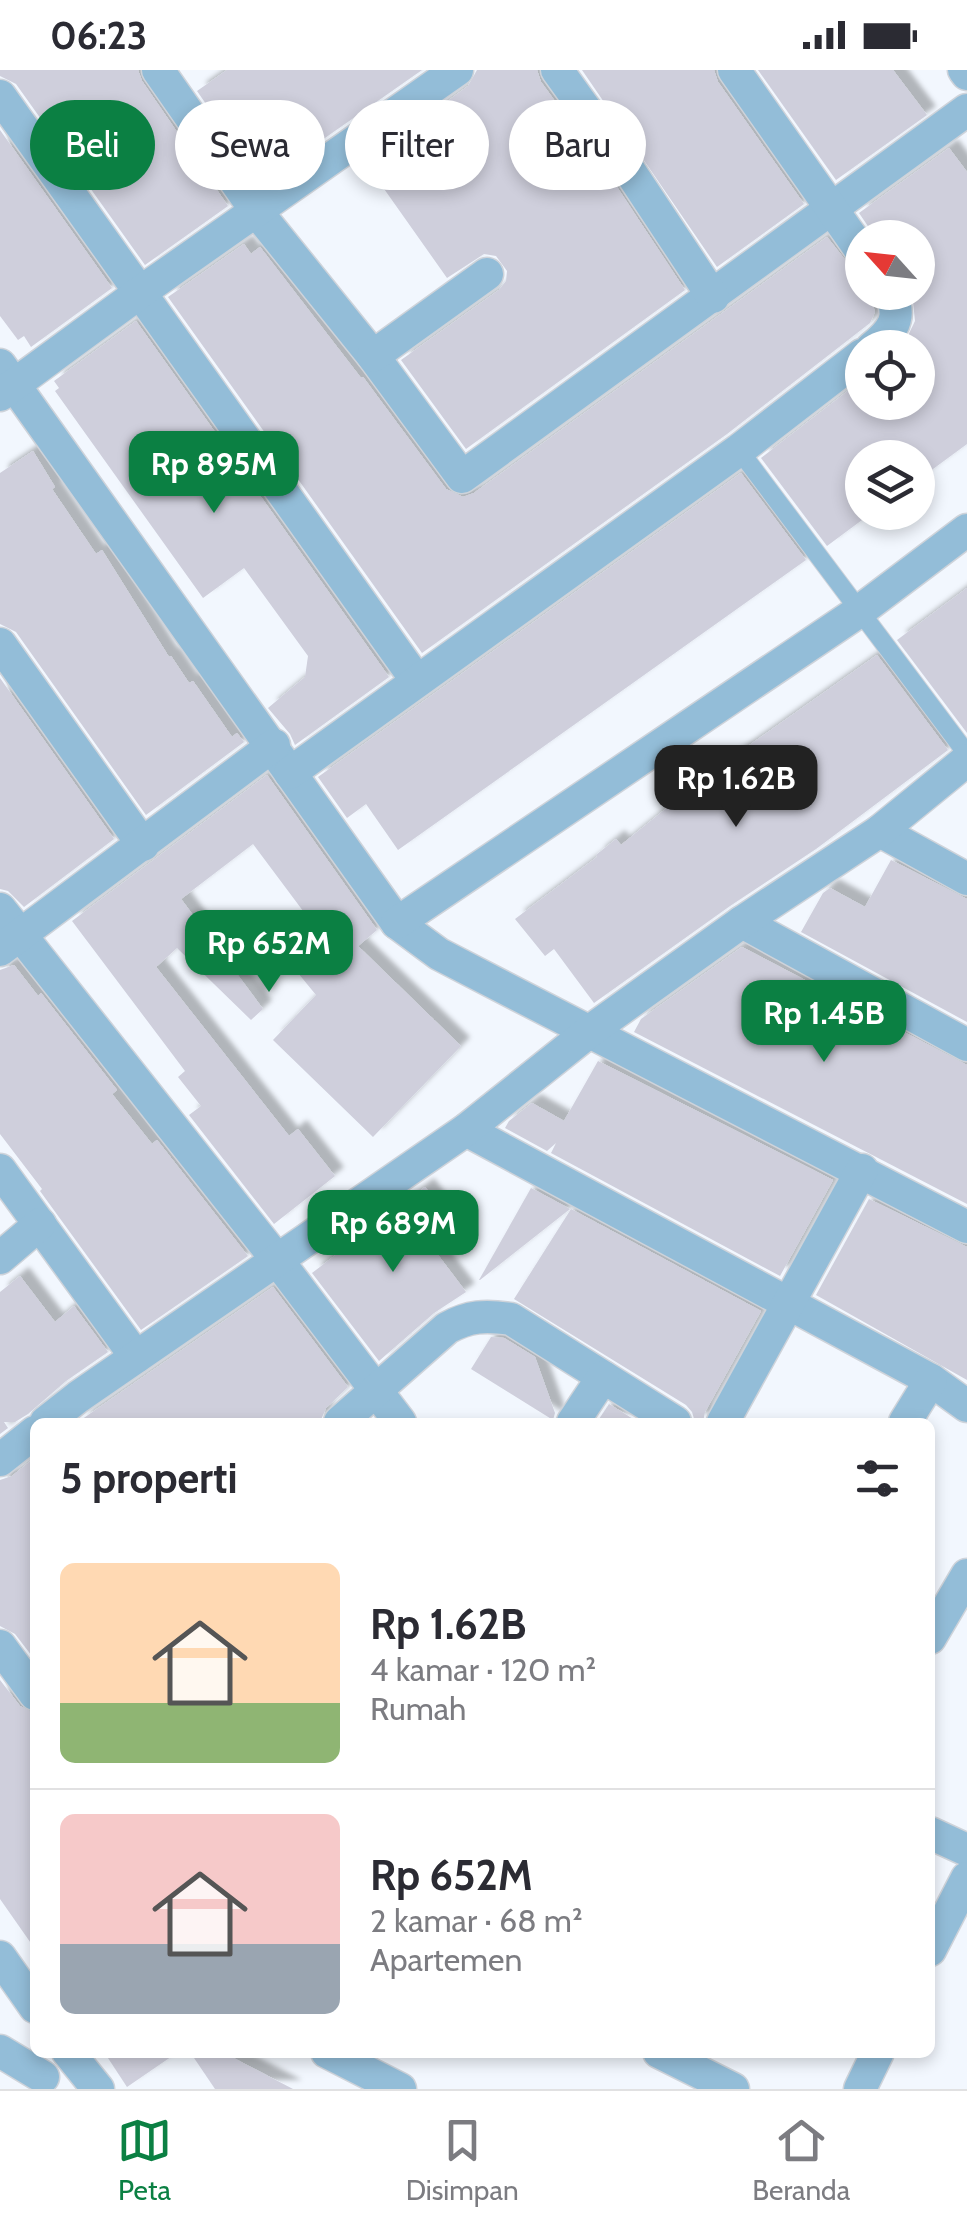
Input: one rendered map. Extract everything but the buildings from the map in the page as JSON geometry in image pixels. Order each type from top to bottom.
[{"type":"street","points":[[158,70],[257,212],[373,356],[462,477],[967,110]]},
{"type":"street","points":[[457,70],[257,212],[4,382],[282,759],[397,923],[439,954],[967,1226]]},
{"type":"street","points":[[558,70],[628,167],[713,297]]},
{"type":"street","points":[[734,70],[845,225]]},
{"type":"street","points":[[0,96],[417,680]]},
{"type":"street","points":[[373,356],[487,274]]},
{"type":"street","points":[[10,943],[143,845],[417,680],[739,450],[845,368]]},
{"type":"street","points":[[397,923],[861,610],[967,530]]},
{"type":"street","points":[[0,644],[143,845]]},
{"type":"street","points":[[52,1418],[466,1130],[590,1031],[742,922],[880,831],[967,757]]},
{"type":"street","points":[[880,831],[967,878]]},
{"type":"street","points":[[0,909],[10,943],[278,1261],[397,1418]]},
{"type":"street","points":[[742,922],[967,1044]]},
{"type":"street","points":[[466,1130],[932,1380],[967,1406]]},
{"type":"street","points":[[0,1170],[136,1357]]},
{"type":"street","points":[[725,1418],[862,1170]]},
{"type":"street","points":[[0,1258],[40,1224]]},
{"type":"street","points":[[345,1418],[446,1328],[466,1318],[486,1315],[511,1319],[667,1418]]},
{"type":"street","points":[[576,1418],[602,1378]]},
{"type":"street","points":[[908,1418],[932,1380]]},
{"type":"street","points":[[0,1460],[30,1436]]},
{"type":"street","points":[[935,1629],[967,1575]]},
{"type":"street","points":[[0,1646],[30,1687]]},
{"type":"street","points":[[935,1835],[967,1850]]},
{"type":"street","points":[[935,1942],[962,1900]]},
{"type":"street","points":[[0,1957],[30,1999]]},
{"type":"street","points":[[0,2052],[52,2068],[98,2089]]},
{"type":"street","points":[[678,2058],[732,2089]]},
{"type":"street","points":[[860,2089],[875,2058]]},
{"type":"street","points":[[368,2062],[400,2089]]},
{"type":"lane","points":[[739,450],[967,757]]}]
